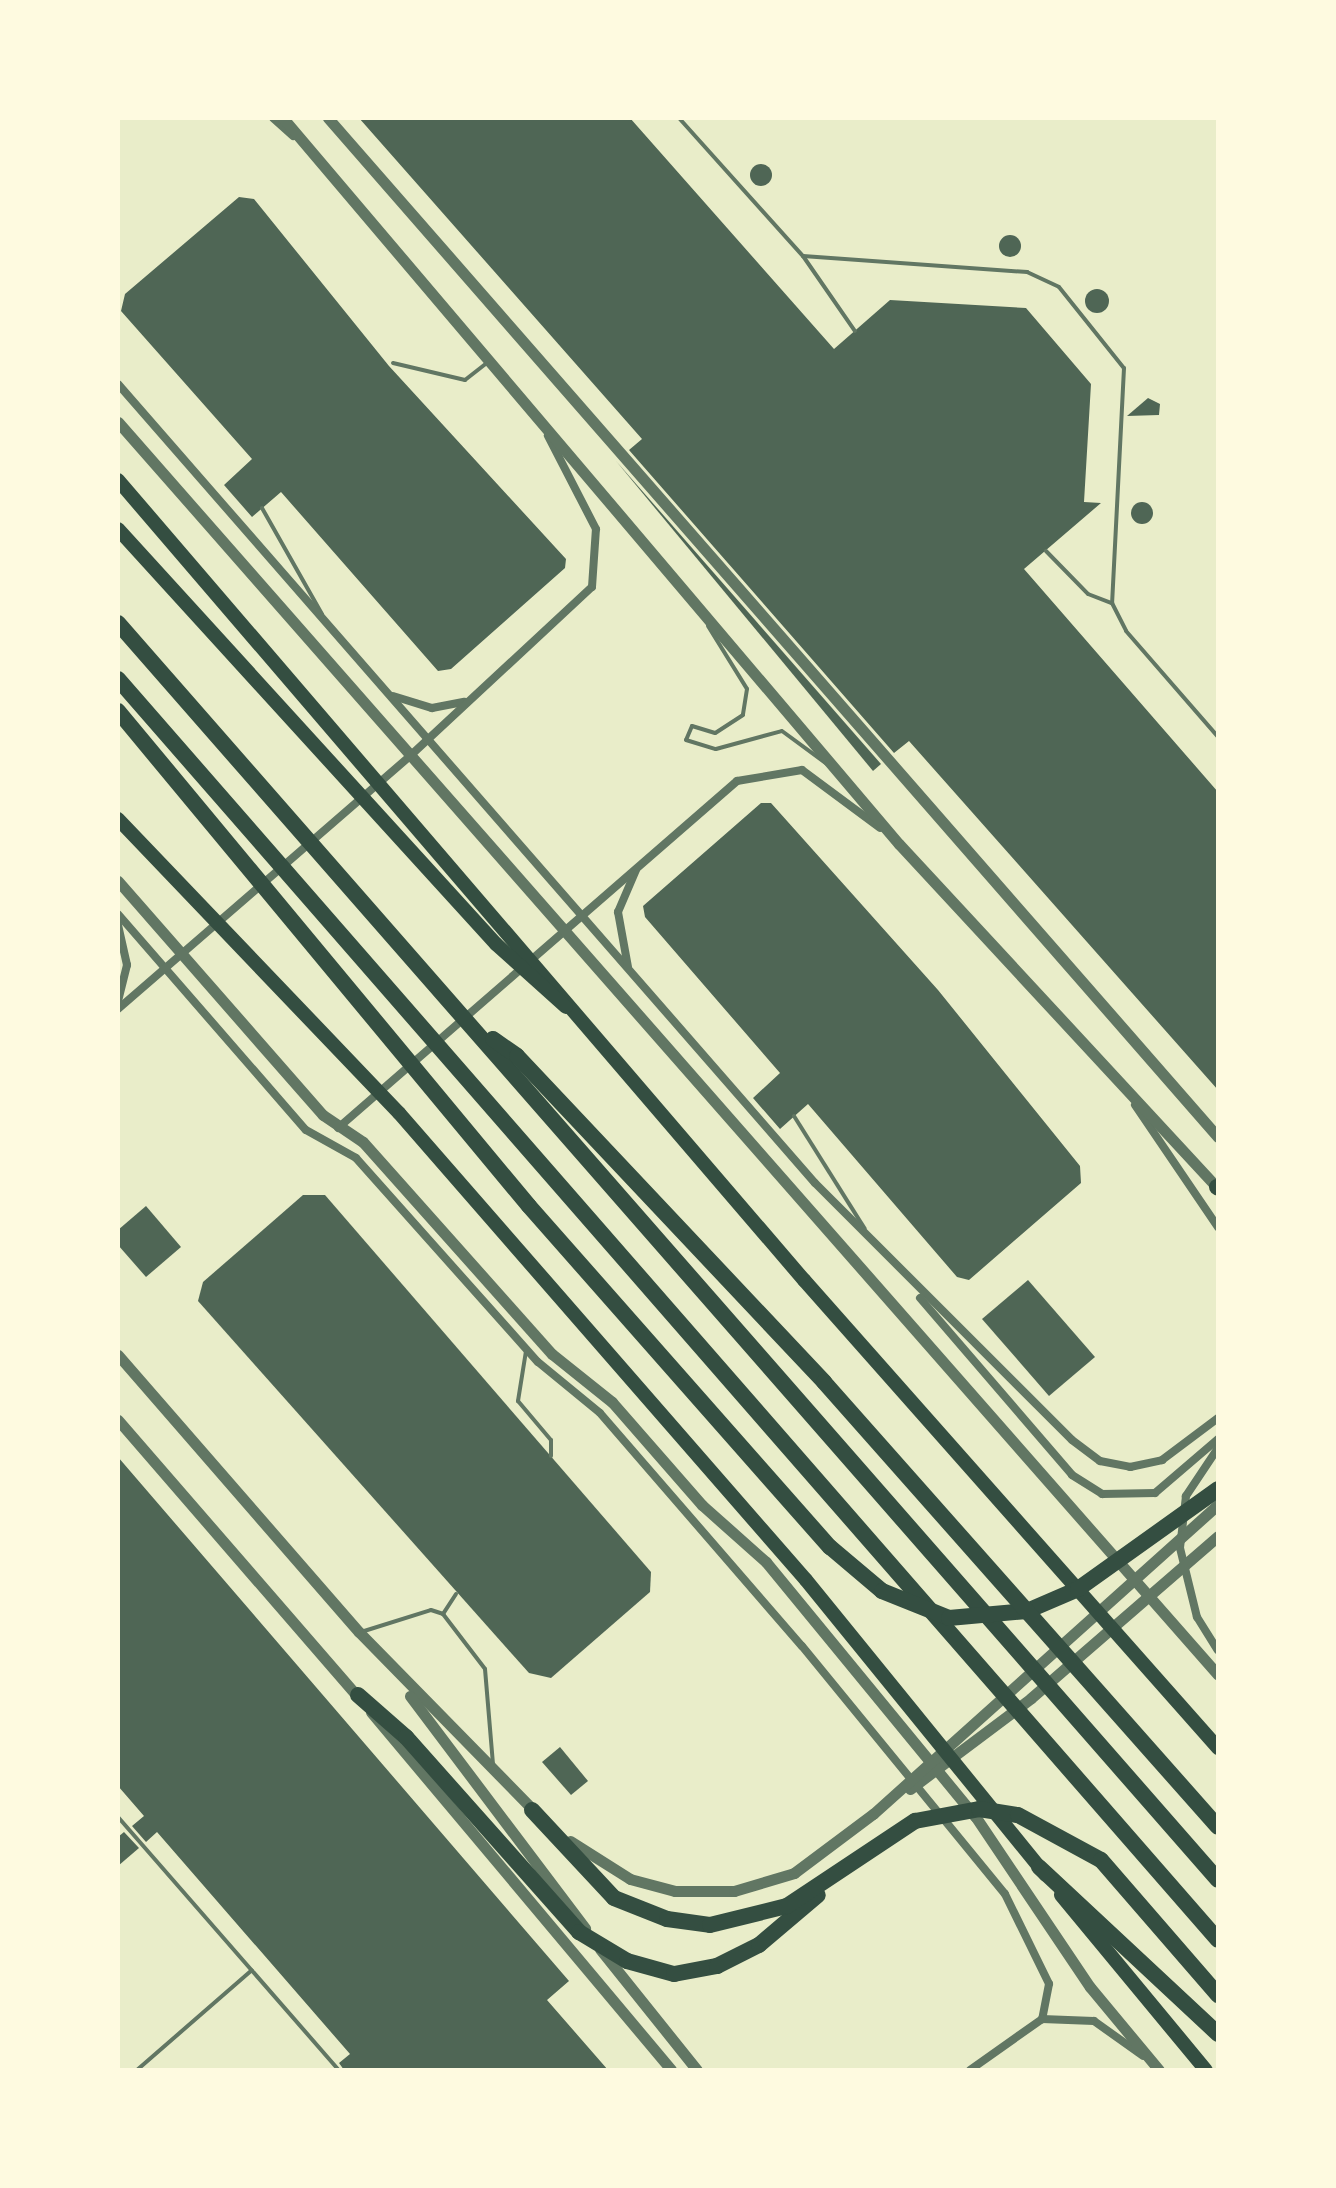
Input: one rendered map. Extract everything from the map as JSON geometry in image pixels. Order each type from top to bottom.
[{"type":"highway","points":[[118,480],[1218,1748]]},
{"type":"highway","points":[[123,534],[496,944],[584,1020]]},
{"type":"highway","points":[[118,623],[1218,1880]]},
{"type":"highway","points":[[118,679],[1218,1940]]},
{"type":"highway","points":[[118,711],[248,876],[734,1441],[862,1576],[903,1604],[949,1618],[1001,1618],[1053,1601],[1218,1489]]},
{"type":"highway","points":[[118,819],[399,1113],[806,1580],[1206,2070]]},
{"type":"highway","points":[[472,1025],[517,1056],[824,1382],[1218,1827]]},
{"type":"highway","points":[[358,1695],[406,1737],[579,1932],[648,1969],[698,1971],[739,1956],[776,1933],[829,1881],[874,1844],[915,1821],[955,1811],[1000,1811],[1040,1823],[1101,1860],[1218,1995]]},
{"type":"highway","points":[[532,1810],[614,1898],[667,1919],[710,1925],[758,1918],[829,1881]]},
{"type":"highway","points":[[1039,1867],[1218,2034]]},
{"type":"street","points":[[273,118],[308,150]]},
{"type":"street","points":[[283,118],[487,363],[899,844],[1135,1104],[1218,1188]]},
{"type":"street","points":[[328,118],[1218,1137]]},
{"type":"street","points":[[118,384],[632,975],[916,1291],[1086,1486],[1118,1498],[1155,1493],[1218,1439]]},
{"type":"street","points":[[118,422],[1218,1675]]},
{"type":"street","points":[[118,1009],[410,756],[592,587],[596,529],[546,432]]},
{"type":"street","points":[[383,690],[432,708],[472,699]]},
{"type":"street","points":[[338,1128],[737,781],[757,773],[802,770],[817,777],[899,844]]},
{"type":"street","points":[[632,975],[618,912],[638,866]]},
{"type":"street","points":[[118,881],[338,1128],[363,1142],[552,1354],[612,1402],[702,1505],[766,1562],[975,1816],[1090,1987],[1158,2068]]},
{"type":"street","points":[[118,914],[306,1130],[356,1158],[527,1348],[600,1413],[990,1874],[1049,1984],[1042,2019]]},
{"type":"street","points":[[118,925],[127,965],[118,1000]]},
{"type":"street","points":[[1135,1104],[1218,1227]]},
{"type":"street","points":[[916,1291],[1086,1453],[1130,1467],[1175,1452],[1218,1418]]},
{"type":"street","points":[[118,1355],[359,1632],[495,1776],[532,1810],[630,1879],[690,1893],[761,1885],[813,1862],[1031,1698],[1218,1536]]},
{"type":"street","points":[[118,1420],[358,1695],[671,2070]]},
{"type":"street","points":[[1218,1448],[1186,1496],[1180,1548],[1192,1603],[1218,1650]]},
{"type":"street","points":[[873,1814],[1218,1504]]},
{"type":"street","points":[[372,1645],[697,2070]]},
{"type":"street","points":[[970,2070],[1042,2019],[1094,2021],[1158,2068]]},
{"type":"lane","points":[[679,118],[803,256],[811,278],[855,331]]},
{"type":"lane","points":[[803,256],[1027,272],[1059,287],[1124,368],[1112,603],[1126,631],[1218,737]]},
{"type":"lane","points":[[393,363],[465,380],[487,363]]},
{"type":"lane","points":[[262,508],[330,630]]},
{"type":"lane","points":[[1046,551],[1088,594],[1112,603]]},
{"type":"lane","points":[[698,611],[747,689],[743,715],[731,729],[692,726],[686,740],[716,749],[782,731],[831,766]]},
{"type":"lane","points":[[794,1116],[877,1248]]},
{"type":"lane","points":[[527,1348],[518,1401],[551,1440],[551,1456]]},
{"type":"lane","points":[[443,1614],[456,1594]]},
{"type":"lane","points":[[359,1632],[431,1610],[443,1614],[485,1669],[495,1776]]},
{"type":"lane","points":[[118,1817],[339,2070]]},
{"type":"lane","points":[[137,2070],[252,1970]]},
{"type":"building","points":[[359,118],[630,118],[834,349],[890,300],[1026,308],[1091,384],[1084,502],[1101,503],[1024,569],[1218,792],[1218,1090],[909,741],[894,753],[629,450],[642,439]]},
{"type":"building","points":[[761,164],[769,167],[772,175],[769,183],[761,186],[753,183],[750,175],[753,167]]},
{"type":"building","points":[[239,197],[254,199],[389,366],[566,559],[565,568],[451,669],[438,671],[281,492],[252,517],[224,485],[252,459],[121,311],[125,294]]},
{"type":"building","points":[[1010,235],[1021,246],[1010,257],[999,246]]},
{"type":"building","points":[[1097,289],[1108,296],[1109,301],[1102,312],[1097,313],[1086,306],[1085,301],[1092,290]]},
{"type":"building","points":[[1148,398],[1160,404],[1159,415],[1127,416]]},
{"type":"building","points":[[616,461],[881,764],[873,771]]},
{"type":"building","points":[[1142,502],[1150,505],[1153,513],[1150,521],[1142,524],[1134,521],[1131,513],[1134,505]]},
{"type":"building","points":[[761,803],[771,803],[938,990],[1080,1166],[1081,1183],[969,1280],[957,1277],[808,1104],[780,1129],[753,1098],[780,1073],[645,917],[643,906]]},
{"type":"building","points":[[303,1195],[325,1195],[651,1572],[650,1592],[551,1678],[529,1673],[198,1301],[203,1282]]},
{"type":"building","points":[[146,1206],[181,1247],[146,1277],[118,1245],[118,1230]]},
{"type":"building","points":[[1028,1280],[1095,1357],[1049,1396],[982,1319]]},
{"type":"building","points":[[118,1457],[569,1981],[547,2000],[608,2070],[344,2070],[339,2063],[350,2054],[157,1832],[146,1842],[132,1826],[144,1816],[118,1786]]},
{"type":"building","points":[[560,1747],[588,1781],[571,1795],[542,1762]]},
{"type":"building","points":[[124,1832],[139,1848],[118,1866],[118,1837]]}]
